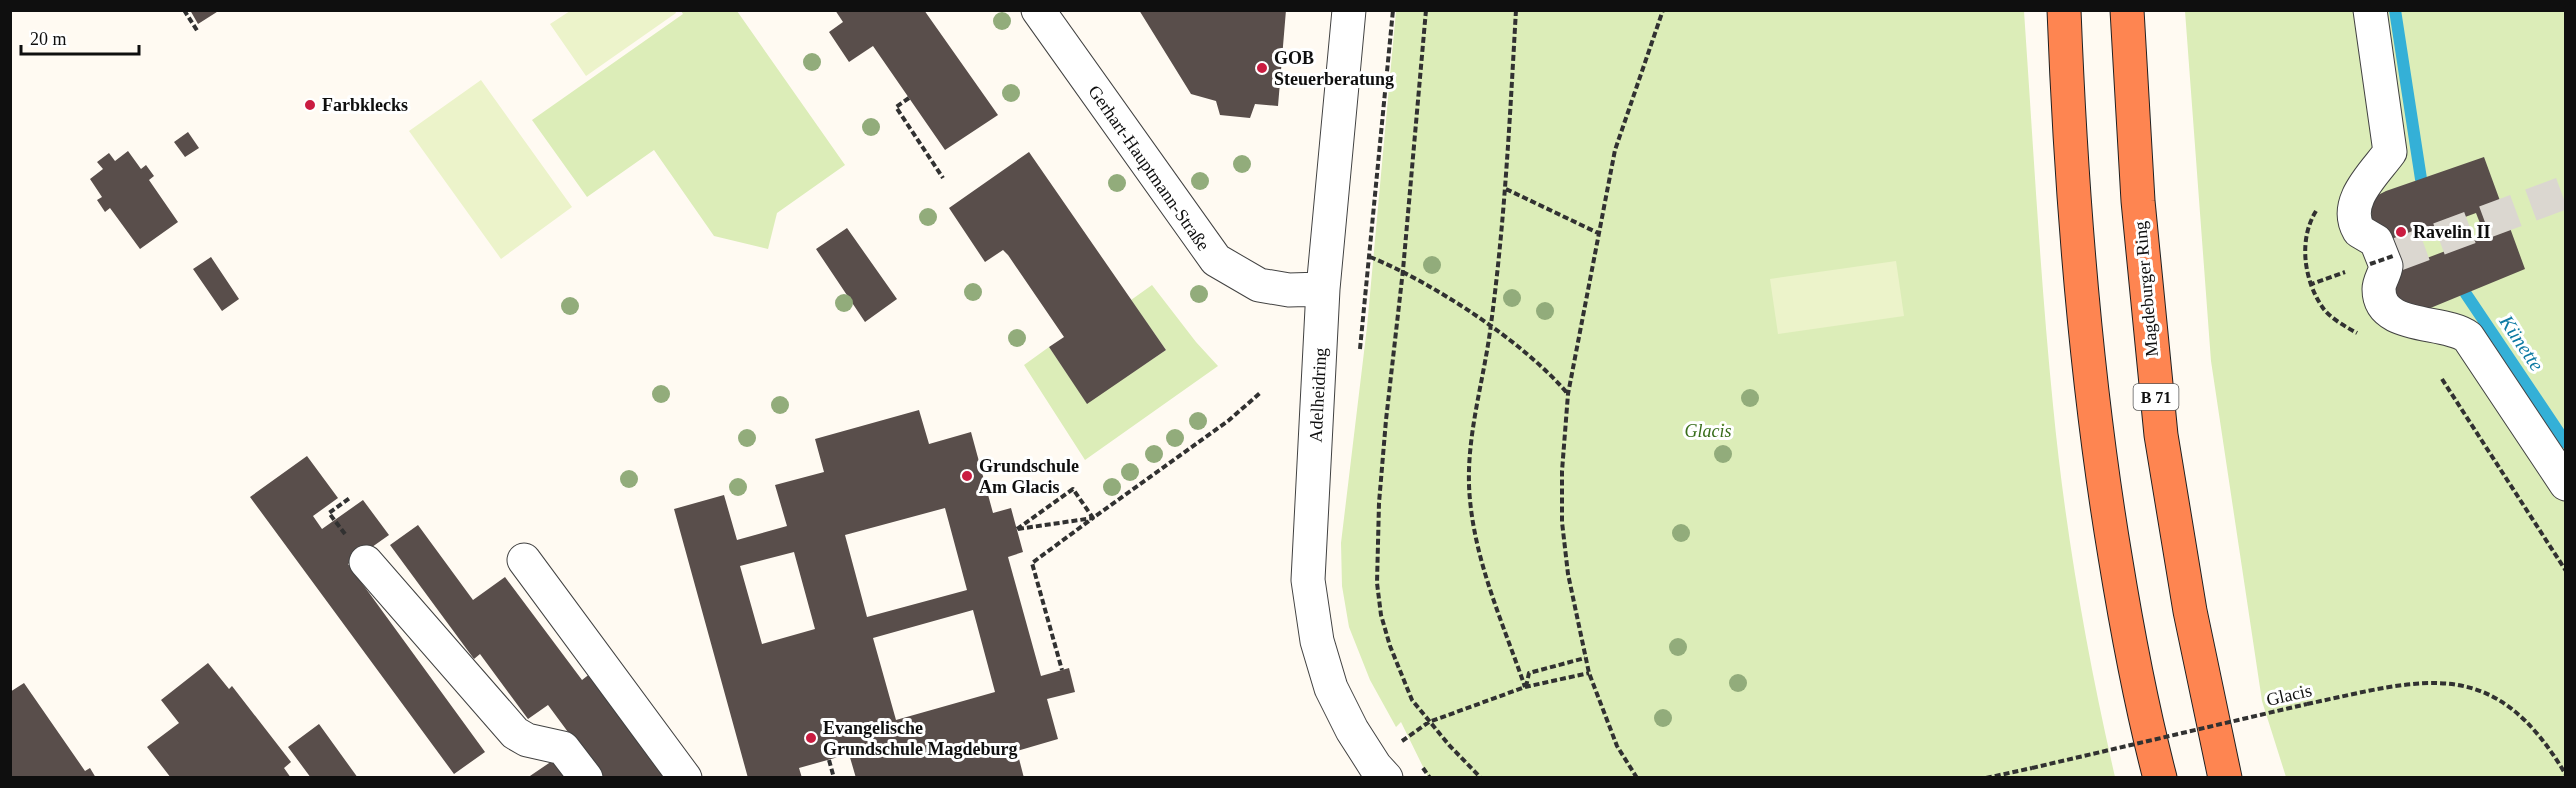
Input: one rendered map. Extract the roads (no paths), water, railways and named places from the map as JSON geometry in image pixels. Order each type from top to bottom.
[{"type":"highway","points":[[2064,10],[2074,195],[2086,341],[2097,432],[2125,617],[2160,777]]},
{"type":"highway","name":"Magdeburger Ring","points":[[2127,10],[2139,213],[2161,435],[2190,611],[2225,777]]},
{"type":"street","name":"Gerhart-Hauptmann-Straße","points":[[1038,10],[1216,260],[1259,285],[1289,290],[1323,289]]},
{"type":"street","name":"Adelheidring","points":[[1349,10],[1323,289],[1308,579],[1317,641],[1326,674],[1352,730],[1386,763]]},
{"type":"street","points":[[2370,10],[2390,152],[2358,195],[2354,214],[2359,231],[2376,241],[2386,267],[2380,285],[2382,300],[2400,319],[2441,326],[2468,337],[2565,484]]},
{"type":"street","points":[[524,560],[685,777]]},
{"type":"street","points":[[366,562],[515,733],[527,740],[563,748],[586,777]]},
{"type":"waterway","name":"Künette","points":[[2395,10],[2421,179]]},
{"type":"waterway","name":"Künette","points":[[2466,294],[2566,443]]},
{"type":"tunnel","points":[[2393,256],[2566,192]]},
{"type":"place","name":"GOB Steuerberatung","points":[[1262,68]]},
{"type":"place","name":"Farbklecks","points":[[310,105]]},
{"type":"place","name":"Ravelin II","points":[[2401,232]]},
{"type":"place","name":"Grundschule Am Glacis","points":[[967,476]]},
{"type":"place","name":"Evangelische Grundschule Magdeburg","points":[[811,738]]},
{"type":"park label","name":"Glacis","points":[[1708,431]]}]
